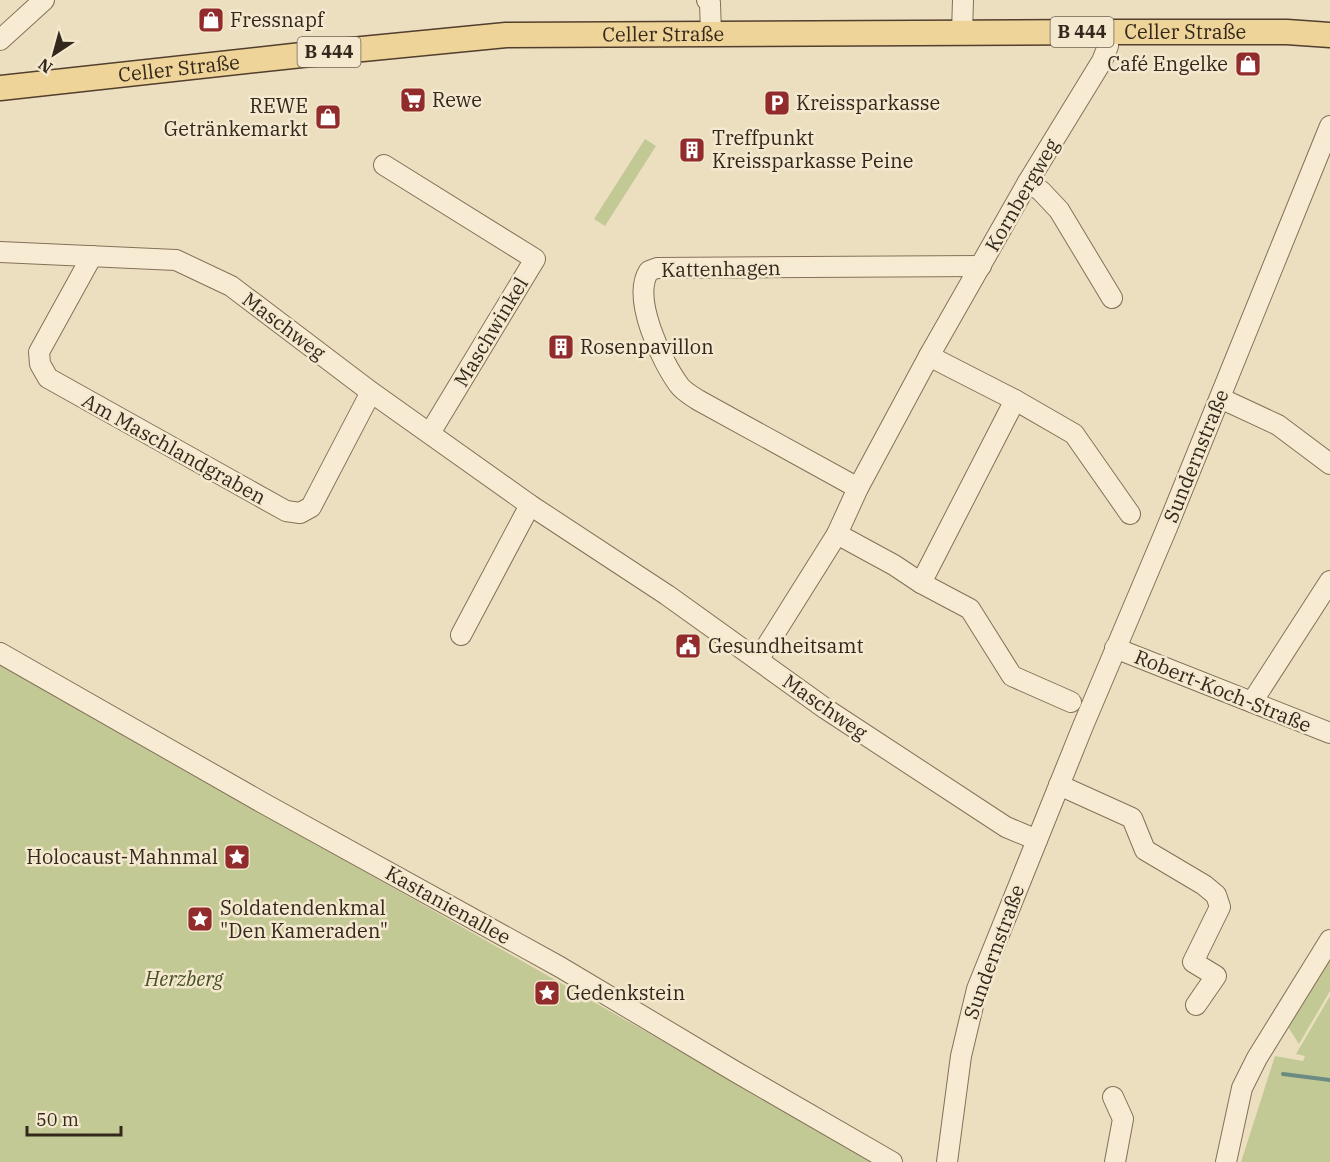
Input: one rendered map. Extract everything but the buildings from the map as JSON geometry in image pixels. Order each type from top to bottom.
[{"type":"main road","name":"Celler Straße","points":[[0,88],[506,35],[1107,32],[1327,39]]},
{"type":"street","points":[[0,40],[44,0]]},
{"type":"street","points":[[707,0],[710,3],[711,34]]},
{"type":"street","points":[[962,33],[963,0]]},
{"type":"street","name":"Kornbergweg","points":[[758,660],[837,534],[858,488],[929,356],[1028,182],[1102,61],[1108,46],[1107,32]]},
{"type":"street","name":"Sundernstraße","points":[[947,1162],[961,1056],[977,989],[1330,126]]},
{"type":"street","name":"Maschwinkel","points":[[384,165],[535,259],[430,433]]},
{"type":"street","points":[[1028,182],[1041,191],[1059,210],[1112,298]]},
{"type":"street","name":"Maschweg","points":[[0,252],[176,260],[231,286],[371,392],[530,505],[667,595],[826,709],[996,821],[1037,840]]},
{"type":"street","name":"Am Maschlandgraben","points":[[92,256],[39,352],[40,364],[48,378],[286,511],[300,513],[311,507],[371,392]]},
{"type":"street","name":"Kattenhagen","points":[[858,488],[698,400],[680,387],[649,328],[643,302],[645,276],[649,271],[657,268],[981,266]]},
{"type":"street","points":[[929,356],[1015,400],[1074,434],[1130,514]]},
{"type":"street","points":[[1220,398],[1278,425],[1330,465]]},
{"type":"street","points":[[921,583],[1015,400]]},
{"type":"street","points":[[461,635],[530,505]]},
{"type":"street","points":[[837,534],[970,609],[1012,676],[1071,702]]},
{"type":"street","points":[[1252,702],[1330,581]]},
{"type":"street","name":"Robert-Koch-Straße","points":[[1116,648],[1330,733]]},
{"type":"street","name":"Kastanienallee","points":[[0,653],[263,803],[560,967],[892,1162]]},
{"type":"street","points":[[1059,784],[1132,818],[1145,850],[1204,885],[1216,895],[1220,908],[1193,962],[1216,976],[1196,1005]]},
{"type":"street","points":[[1226,1162],[1242,1088],[1257,1058],[1330,940]]},
{"type":"street","points":[[1113,1096],[1123,1119],[1115,1162]]},
{"type":"green space","points":[[645,139],[656,146],[605,226],[594,219]]},
{"type":"green space","name":"Herzberg","points":[[0,664],[875,1162],[0,1162]]},
{"type":"green space","points":[[1330,958],[1330,991],[1299,1044],[1288,1027]]},
{"type":"green space","points":[[1330,996],[1330,1162],[1241,1162],[1275,1056],[1303,1061],[1305,1056],[1296,1054]]},
{"type":"waterway","points":[[1283,1074],[1330,1080]]},
{"type":"place","name":"Fressnapf","points":[[211,20]]},
{"type":"place","name":"Café Engelke","points":[[1248,64]]},
{"type":"place","name":"Rewe","points":[[413,100]]},
{"type":"place","name":"Kreissparkasse","points":[[777,103]]},
{"type":"place","name":"REWE Getränkemarkt","points":[[328,117]]},
{"type":"place","name":"Treffpunkt Kreissparkasse Peine","points":[[692,150]]},
{"type":"place","name":"Rosenpavillon","points":[[561,347]]},
{"type":"place","name":"Gesundheitsamt","points":[[688,646]]},
{"type":"place","name":"Holocaust-Mahnmal","points":[[237,857]]},
{"type":"place","name":"Soldatendenkmal \"Den Kameraden\"","points":[[200,919]]},
{"type":"place","name":"Gedenkstein","points":[[547,993]]}]
